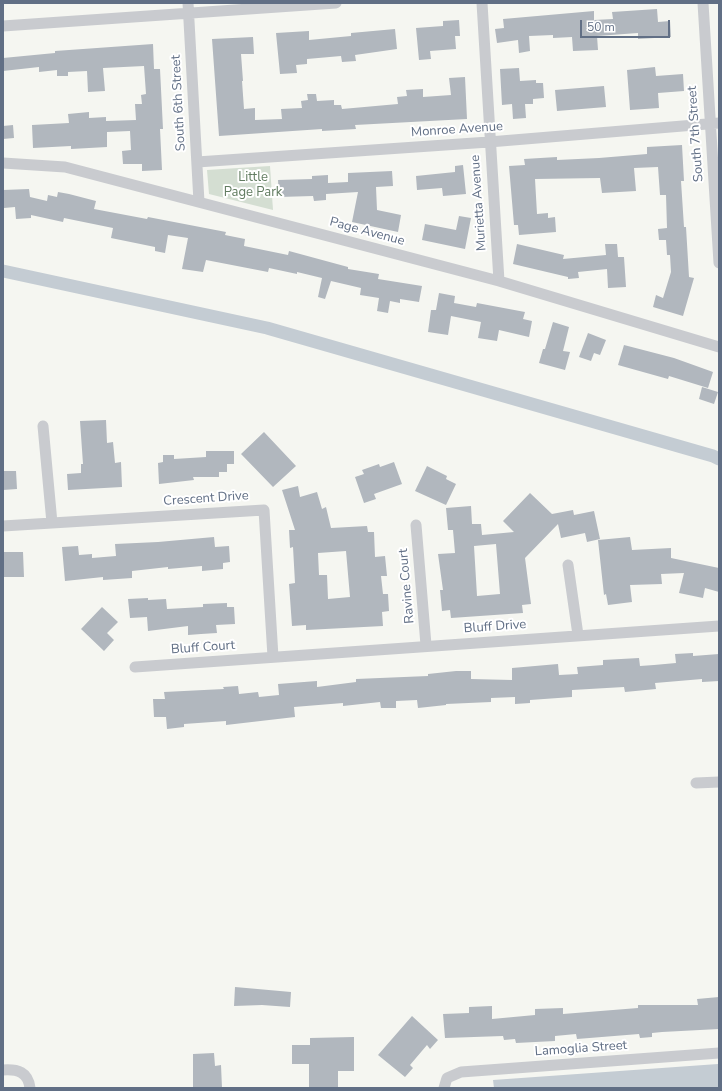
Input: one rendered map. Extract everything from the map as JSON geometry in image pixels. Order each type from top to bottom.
[{"type":"street","points":[[3,26],[188,8],[336,3]]},
{"type":"street","name":"Murietta Avenue","points":[[482,3],[489,142],[499,281]]},
{"type":"street","name":"South 7th Street","points":[[703,3],[714,123],[719,263]]},
{"type":"street","name":"South 6th Street","points":[[188,8],[199,202]]},
{"type":"street","name":"Monroe Avenue","points":[[197,162],[489,142],[714,123]]},
{"type":"street","name":"Page Avenue","points":[[3,163],[65,167],[499,281],[719,347]]},
{"type":"street","points":[[44,426],[52,523]]},
{"type":"street","name":"Crescent Drive","points":[[3,526],[264,510],[273,657]]},
{"type":"street","name":"Ravine Court","points":[[416,525],[426,646]]},
{"type":"street","points":[[568,565],[578,635]]},
{"type":"street","name":"Bluff Drive","points":[[273,657],[719,626]]},
{"type":"street","name":"Bluff Court","points":[[135,667],[273,657]]},
{"type":"street","points":[[696,783],[719,782]]},
{"type":"street","name":"Lamoglia Street","points":[[445,1083],[461,1072],[719,1053]]},
{"type":"street","points":[[8,1069],[20,1071],[28,1077],[30,1088]]},
{"type":"green space","name":"Little Page Park","points":[[270,166],[273,210],[209,194],[207,170]]},
{"type":"shaded area","points":[[718,1064],[719,1088],[494,1088],[493,1080]]},
{"type":"building","points":[[657,9],[658,22],[670,21],[671,37],[638,39],[638,33],[597,36],[598,50],[573,51],[572,37],[553,38],[553,35],[529,36],[530,51],[519,53],[518,40],[497,43],[495,29],[504,28],[503,19],[594,11],[594,20],[613,19],[612,12]]},
{"type":"building","points":[[459,20],[460,36],[455,36],[456,49],[430,51],[431,59],[419,60],[416,28],[443,26],[443,21]]},
{"type":"building","points":[[395,29],[397,49],[355,55],[356,61],[342,62],[341,56],[307,59],[307,64],[296,65],[297,73],[280,74],[276,33],[309,31],[309,40],[351,36],[351,33]]},
{"type":"building","points":[[253,37],[254,54],[241,54],[244,109],[255,108],[255,120],[282,119],[281,109],[302,108],[301,101],[308,100],[307,94],[316,94],[317,101],[334,100],[334,105],[341,105],[342,109],[398,104],[397,97],[407,96],[406,90],[423,89],[423,97],[451,95],[449,78],[465,77],[467,119],[355,125],[356,129],[322,131],[322,129],[219,136],[212,39]]},
{"type":"building","points":[[153,44],[154,69],[160,69],[163,129],[160,129],[162,170],[142,171],[142,164],[123,164],[122,151],[131,150],[130,131],[107,132],[107,147],[71,149],[71,146],[33,148],[32,125],[69,123],[68,114],[89,112],[89,118],[106,117],[106,121],[136,120],[135,104],[142,104],[141,95],[146,94],[144,66],[103,68],[105,91],[88,92],[87,71],[68,72],[68,76],[57,76],[57,70],[39,72],[39,67],[3,71],[3,58],[55,53],[55,51]]},
{"type":"building","points":[[655,67],[656,76],[683,74],[684,91],[658,93],[659,108],[630,110],[627,70]]},
{"type":"building","points":[[519,68],[520,81],[536,80],[536,83],[543,83],[544,98],[533,99],[533,104],[525,104],[526,118],[513,119],[512,104],[502,105],[500,69]]},
{"type":"building","points":[[604,86],[606,107],[557,111],[555,90]]},
{"type":"building","points":[[13,125],[14,138],[3,139],[3,126]]},
{"type":"building","points":[[682,145],[684,181],[681,181],[684,227],[686,227],[689,277],[694,278],[683,316],[653,307],[656,295],[663,298],[671,272],[670,255],[667,255],[666,240],[659,240],[658,229],[667,228],[666,195],[660,195],[658,167],[634,168],[636,191],[602,193],[600,178],[535,179],[537,214],[548,213],[548,218],[555,217],[556,232],[519,235],[518,225],[514,225],[509,166],[525,165],[524,159],[557,157],[557,160],[647,154],[647,147]]},
{"type":"building","points":[[463,165],[466,194],[443,196],[442,188],[417,190],[416,176],[455,172],[455,166]]},
{"type":"building","points":[[392,171],[393,186],[376,187],[377,210],[401,215],[398,232],[352,222],[358,192],[326,194],[326,200],[314,201],[313,196],[279,197],[278,180],[312,179],[312,176],[328,175],[328,183],[348,182],[348,173]]},
{"type":"building","points":[[29,189],[30,197],[47,201],[48,195],[57,197],[58,192],[69,194],[96,201],[94,209],[147,219],[148,217],[226,232],[225,235],[245,239],[244,246],[288,255],[289,251],[348,267],[348,269],[379,274],[378,279],[422,286],[419,302],[400,299],[400,303],[390,301],[388,313],[377,311],[379,298],[360,295],[361,288],[331,281],[325,299],[318,297],[322,278],[297,272],[297,274],[269,268],[268,272],[206,260],[203,272],[182,269],[188,238],[168,235],[165,253],[155,251],[155,247],[111,238],[113,228],[64,218],[63,222],[31,215],[31,218],[16,219],[15,207],[4,208],[3,190]]},
{"type":"building","points":[[459,216],[471,218],[465,249],[422,240],[425,224],[456,230]]},
{"type":"building","points":[[517,244],[564,255],[563,259],[606,255],[605,244],[617,244],[618,257],[624,257],[626,287],[608,288],[607,269],[578,272],[579,278],[568,279],[568,277],[513,264]]},
{"type":"building","points":[[439,293],[455,296],[454,303],[476,307],[477,303],[525,312],[523,319],[532,321],[529,337],[499,330],[497,341],[478,338],[481,322],[451,316],[448,335],[428,332],[431,310],[436,310]]},
{"type":"building","points":[[553,322],[569,327],[563,351],[570,352],[565,370],[539,363]]},
{"type":"building","points":[[588,333],[606,340],[600,355],[594,353],[591,361],[579,357]]},
{"type":"building","points":[[624,345],[674,358],[713,372],[708,388],[669,376],[668,379],[618,365]]},
{"type":"building","points":[[702,387],[718,392],[714,404],[699,399]]},
{"type":"building","points":[[106,420],[107,443],[113,442],[115,463],[121,462],[122,487],[68,490],[67,474],[81,473],[81,464],[83,464],[80,421]]},
{"type":"building","points":[[264,432],[296,466],[273,487],[241,454]]},
{"type":"building","points":[[206,451],[234,451],[234,464],[227,464],[227,472],[219,472],[219,477],[193,477],[194,480],[159,484],[158,463],[163,462],[163,455],[174,455],[174,459],[206,457]]},
{"type":"building","points":[[394,462],[402,484],[374,494],[376,499],[364,503],[355,477],[364,474],[362,470],[379,464],[380,467]]},
{"type":"building","points":[[427,466],[447,476],[446,479],[456,484],[446,505],[415,491]]},
{"type":"building","points":[[3,471],[16,471],[17,489],[3,490]]},
{"type":"building","points":[[298,486],[300,497],[317,492],[322,509],[326,507],[331,528],[367,526],[368,532],[374,532],[375,557],[385,556],[387,576],[381,576],[383,594],[388,594],[389,611],[382,612],[383,626],[306,630],[306,625],[292,626],[289,584],[295,583],[293,547],[290,548],[289,530],[295,530],[282,490]],"holes":[[[346,551],[350,597],[328,599],[327,575],[319,575],[318,553]]]},
{"type":"building","points":[[530,493],[552,514],[573,510],[574,515],[594,511],[600,539],[587,542],[585,533],[561,538],[558,524],[525,558],[531,604],[522,605],[523,613],[451,618],[450,610],[442,611],[440,590],[443,590],[438,554],[455,553],[453,530],[448,530],[446,508],[471,506],[472,524],[481,524],[482,535],[514,532],[503,521]],"holes":[[[496,544],[500,594],[477,596],[474,546]]]},
{"type":"building","points":[[214,537],[215,547],[229,546],[230,562],[223,563],[223,569],[202,571],[202,566],[168,569],[168,567],[132,571],[132,578],[103,580],[103,577],[65,581],[62,547],[78,546],[79,555],[92,554],[92,558],[116,556],[115,544]]},
{"type":"building","points":[[630,537],[632,550],[671,548],[671,558],[719,568],[719,592],[705,588],[703,598],[679,593],[684,573],[661,574],[662,584],[630,585],[632,602],[608,605],[606,594],[604,595],[598,540]]},
{"type":"building","points":[[3,552],[23,552],[24,577],[3,577]]},
{"type":"building","points":[[148,598],[148,600],[166,599],[167,609],[203,607],[203,604],[227,603],[227,607],[234,607],[235,624],[216,625],[217,633],[188,635],[188,626],[148,631],[147,617],[130,618],[128,599]]},
{"type":"building","points":[[102,607],[118,622],[107,633],[114,640],[104,651],[81,629]]},
{"type":"building","points":[[693,653],[693,656],[719,654],[719,681],[702,682],[702,679],[655,683],[656,689],[625,692],[624,687],[572,690],[572,697],[530,700],[530,703],[515,704],[515,697],[491,698],[491,702],[446,704],[418,708],[417,700],[396,701],[396,708],[381,708],[380,702],[343,706],[343,703],[294,707],[295,717],[226,725],[226,721],[184,724],[184,727],[167,729],[166,717],[154,717],[153,699],[165,699],[164,692],[224,689],[223,687],[238,686],[239,694],[258,692],[259,697],[279,695],[278,684],[317,681],[317,687],[356,682],[356,679],[428,676],[428,674],[456,671],[471,671],[471,679],[512,680],[512,668],[558,664],[559,675],[578,674],[577,667],[603,665],[603,660],[639,658],[640,666],[654,665],[676,663],[675,654]]},
{"type":"building","points":[[235,987],[291,992],[290,1007],[262,1005],[234,1006]]},
{"type":"building","points":[[719,997],[719,1029],[652,1033],[652,1037],[640,1038],[639,1034],[577,1039],[576,1034],[555,1036],[555,1041],[516,1043],[515,1039],[504,1040],[503,1036],[445,1038],[443,1014],[469,1013],[469,1007],[492,1006],[492,1019],[535,1015],[535,1009],[563,1008],[563,1014],[638,1008],[638,1005],[698,1005],[697,999]]},
{"type":"building","points":[[412,1016],[438,1040],[430,1049],[427,1045],[410,1065],[413,1068],[405,1077],[378,1055]]},
{"type":"building","points":[[354,1037],[354,1071],[338,1071],[338,1088],[309,1088],[309,1064],[292,1064],[292,1045],[310,1045],[310,1038]]},
{"type":"building","points":[[214,1053],[215,1066],[221,1065],[222,1088],[193,1088],[193,1054]]},
{"type":"waterway","points":[[3,271],[267,328],[713,456],[719,459]]}]
